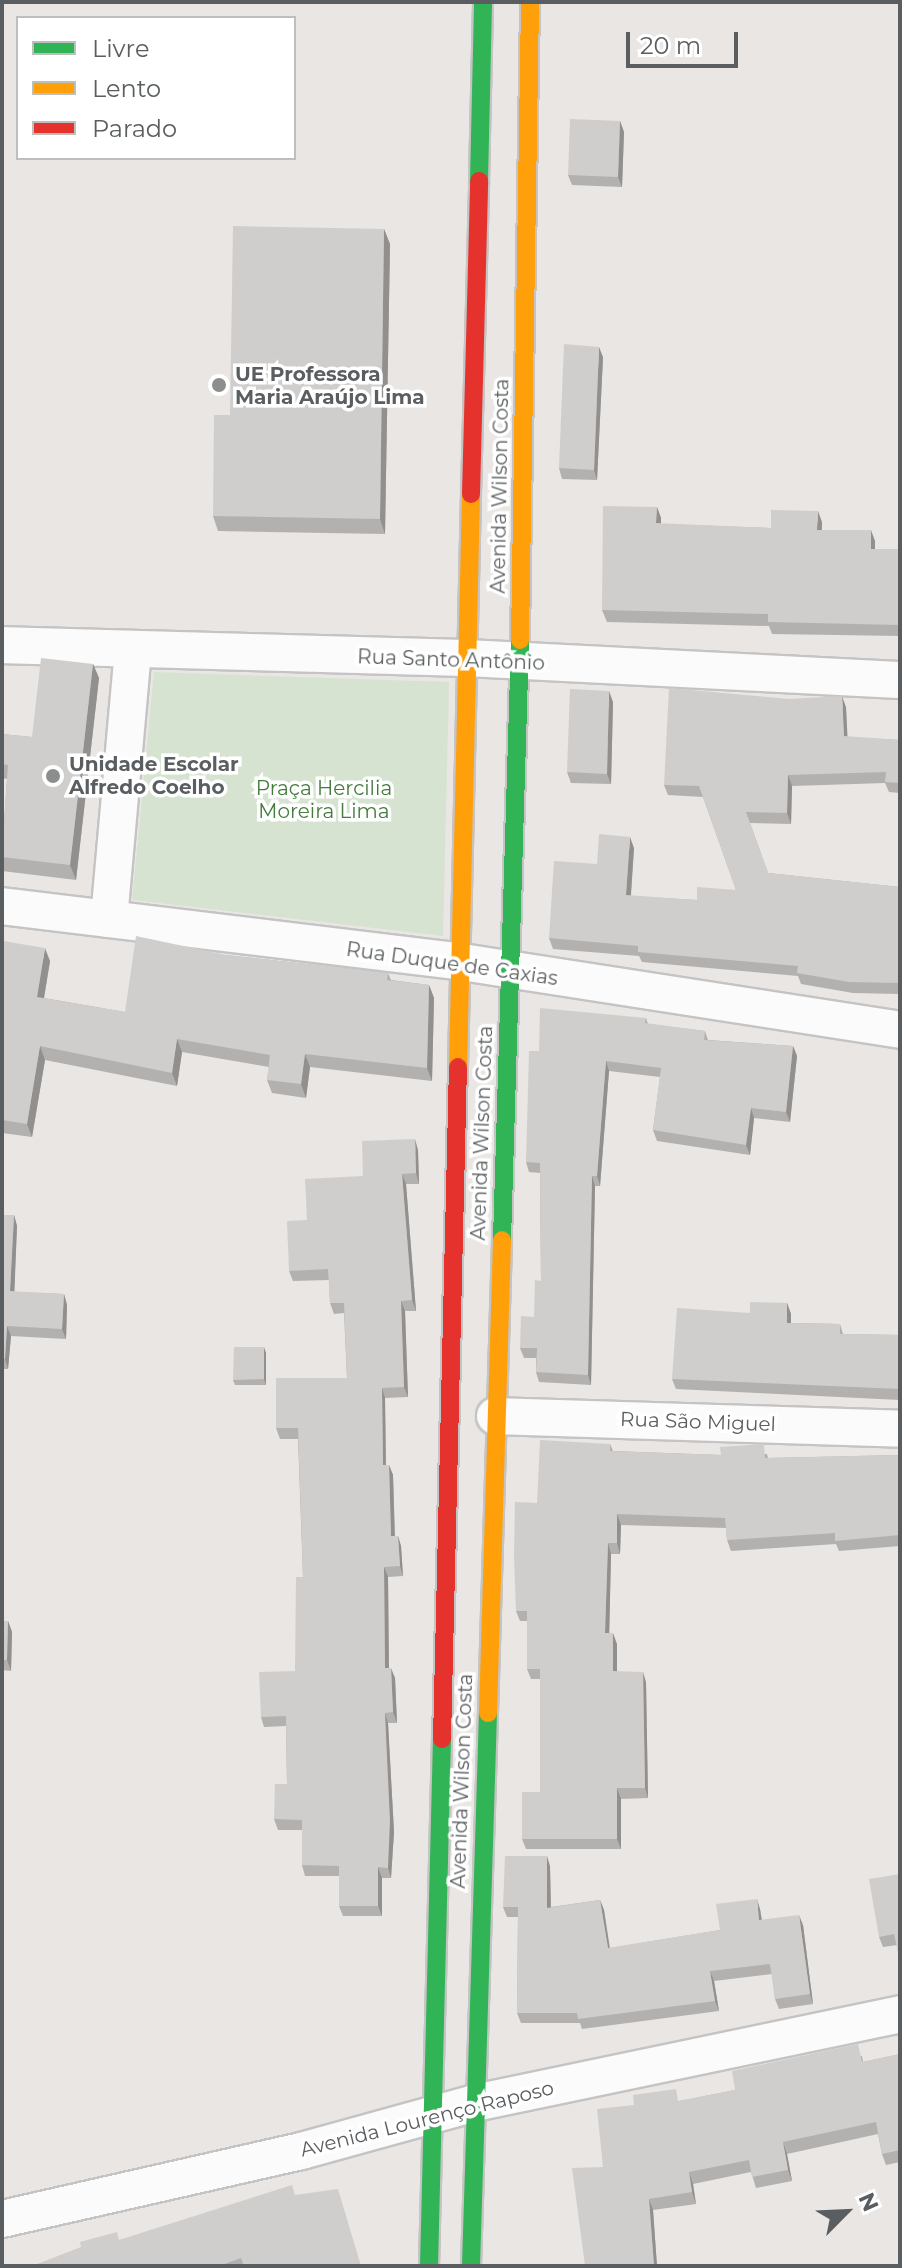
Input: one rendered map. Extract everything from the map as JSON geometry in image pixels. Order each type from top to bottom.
[{"type":"street","points":[[429,2266],[483,2]]},
{"type":"street","name":"Avenida Wilson Costa","points":[[471,2266],[520,663],[530,2]]},
{"type":"street","name":"Rua Santo Antônio","points":[[2,645],[465,658],[900,680]]},
{"type":"street","points":[[109,919],[133,650]]},
{"type":"street","name":"Rua Duque de Caxias","points":[[2,906],[462,962],[509,972],[900,1030]]},
{"type":"street","name":"Rua São Miguel","points":[[495,1416],[900,1429]]},
{"type":"street","name":"Avenida Lourenço Raposo","points":[[2,2219],[301,2151],[475,2103],[900,2014]]},
{"type":"green space","name":"Praça Hercilia Moreira Lima","points":[[154,672],[449,682],[443,936],[132,900]]},
{"type":"building","points":[[570,119],[620,121],[618,177],[568,175]]},
{"type":"building","points":[[233,226],[384,229],[380,519],[213,516],[214,415],[230,415]]},
{"type":"building","points":[[564,344],[599,347],[594,470],[559,468]]},
{"type":"building","points":[[603,506],[657,507],[656,523],[771,528],[771,510],[818,511],[817,530],[871,530],[871,549],[900,549],[900,625],[768,622],[768,614],[602,610]]},
{"type":"building","name":"Unidade Escolar Alfredo Coelho","points":[[41,658],[93,664],[70,865],[2,857],[8,765],[2,764],[2,734],[32,737]]},
{"type":"building","points":[[669,688],[789,699],[842,696],[844,736],[900,740],[900,783],[885,782],[886,772],[788,775],[787,813],[746,812],[768,873],[900,887],[900,983],[849,982],[797,973],[798,966],[638,952],[638,946],[549,938],[554,861],[597,864],[599,834],[630,837],[626,895],[697,900],[697,887],[736,890],[699,786],[664,785]]},
{"type":"building","points":[[570,689],[609,691],[607,774],[567,772]]},
{"type":"building","points":[[136,936],[226,955],[388,973],[387,980],[429,985],[427,1068],[305,1054],[301,1084],[267,1080],[270,1055],[177,1039],[172,1073],[40,1046],[27,1124],[2,1120],[3,941],[45,948],[37,997],[125,1012]]},
{"type":"building","points":[[540,1008],[646,1018],[645,1023],[705,1031],[704,1040],[793,1046],[786,1112],[751,1108],[746,1145],[653,1130],[661,1068],[606,1061],[597,1176],[592,1176],[588,1375],[536,1372],[537,1348],[520,1348],[521,1316],[534,1317],[535,1280],[541,1281],[540,1163],[526,1162],[529,1051],[539,1051]]},
{"type":"building","points":[[415,1139],[416,1173],[402,1174],[412,1300],[401,1301],[404,1387],[382,1388],[383,1465],[389,1465],[391,1536],[398,1536],[400,1566],[384,1567],[385,1668],[391,1668],[393,1712],[385,1713],[390,1821],[388,1868],[378,1867],[378,1906],[339,1906],[339,1866],[302,1865],[302,1820],[274,1819],[275,1784],[287,1784],[286,1716],[261,1717],[259,1672],[295,1671],[296,1577],[303,1577],[298,1428],[276,1428],[276,1378],[347,1378],[344,1303],[330,1303],[328,1269],[289,1271],[287,1221],[307,1220],[305,1179],[363,1176],[362,1141]]},
{"type":"building","points":[[2,1215],[14,1215],[10,1291],[64,1294],[62,1329],[7,1326],[5,1359],[2,1359]]},
{"type":"building","points":[[750,1302],[787,1303],[787,1323],[840,1324],[840,1334],[900,1335],[900,1389],[672,1379],[677,1308],[750,1313]]},
{"type":"building","points":[[234,1347],[264,1347],[264,1379],[233,1380]]},
{"type":"building","points":[[540,1440],[610,1444],[610,1451],[721,1455],[720,1447],[764,1444],[765,1458],[900,1455],[900,1535],[835,1541],[835,1533],[727,1540],[725,1518],[617,1514],[617,1543],[608,1543],[605,1633],[613,1633],[613,1671],[643,1672],[645,1788],[617,1788],[617,1839],[522,1839],[522,1792],[540,1792],[540,1669],[527,1669],[527,1611],[516,1611],[515,1502],[537,1503]]},
{"type":"building","points":[[2,1621],[8,1621],[7,1660],[2,1660]]},
{"type":"building","points":[[505,1856],[547,1856],[547,1908],[600,1900],[608,1948],[720,1930],[716,1904],[757,1899],[759,1920],[799,1915],[810,1994],[775,1999],[770,1964],[710,1971],[715,2001],[578,2019],[577,2013],[517,2013],[518,1907],[503,1907]]},
{"type":"building","points":[[900,1874],[900,1962],[894,1934],[879,1937],[869,1879]]},
{"type":"building","points":[[858,2044],[862,2062],[900,2054],[900,2150],[882,2154],[876,2122],[783,2142],[788,2170],[752,2177],[749,2160],[689,2172],[692,2192],[649,2199],[654,2266],[585,2266],[572,2168],[603,2167],[597,2109],[634,2105],[633,2095],[676,2089],[678,2101],[735,2090],[732,2071]]},
{"type":"building","points":[[292,2185],[295,2195],[338,2189],[361,2266],[244,2266],[241,2258],[219,2266],[32,2266],[81,2247],[80,2242],[117,2232],[119,2240]]},
{"type":"traffic: fast","points":[[479,181],[483,2]]},
{"type":"traffic: fast","points":[[502,1240],[520,640]]},
{"type":"traffic: fast","points":[[471,2266],[488,1713]]},
{"type":"traffic: fast","points":[[429,2266],[442,1739]]},
{"type":"traffic: slow","points":[[520,640],[530,2]]},
{"type":"traffic: slow","points":[[458,1067],[471,494]]},
{"type":"traffic: slow","points":[[488,1713],[502,1240]]},
{"type":"traffic: jam","points":[[471,494],[479,181]]},
{"type":"traffic: jam","points":[[442,1739],[458,1067]]},
{"type":"place","name":"UE Professora Maria Araújo Lima","points":[[219,385]]},
{"type":"place","name":"Unidade Escolar Alfredo Coelho","points":[[53,776]]}]
